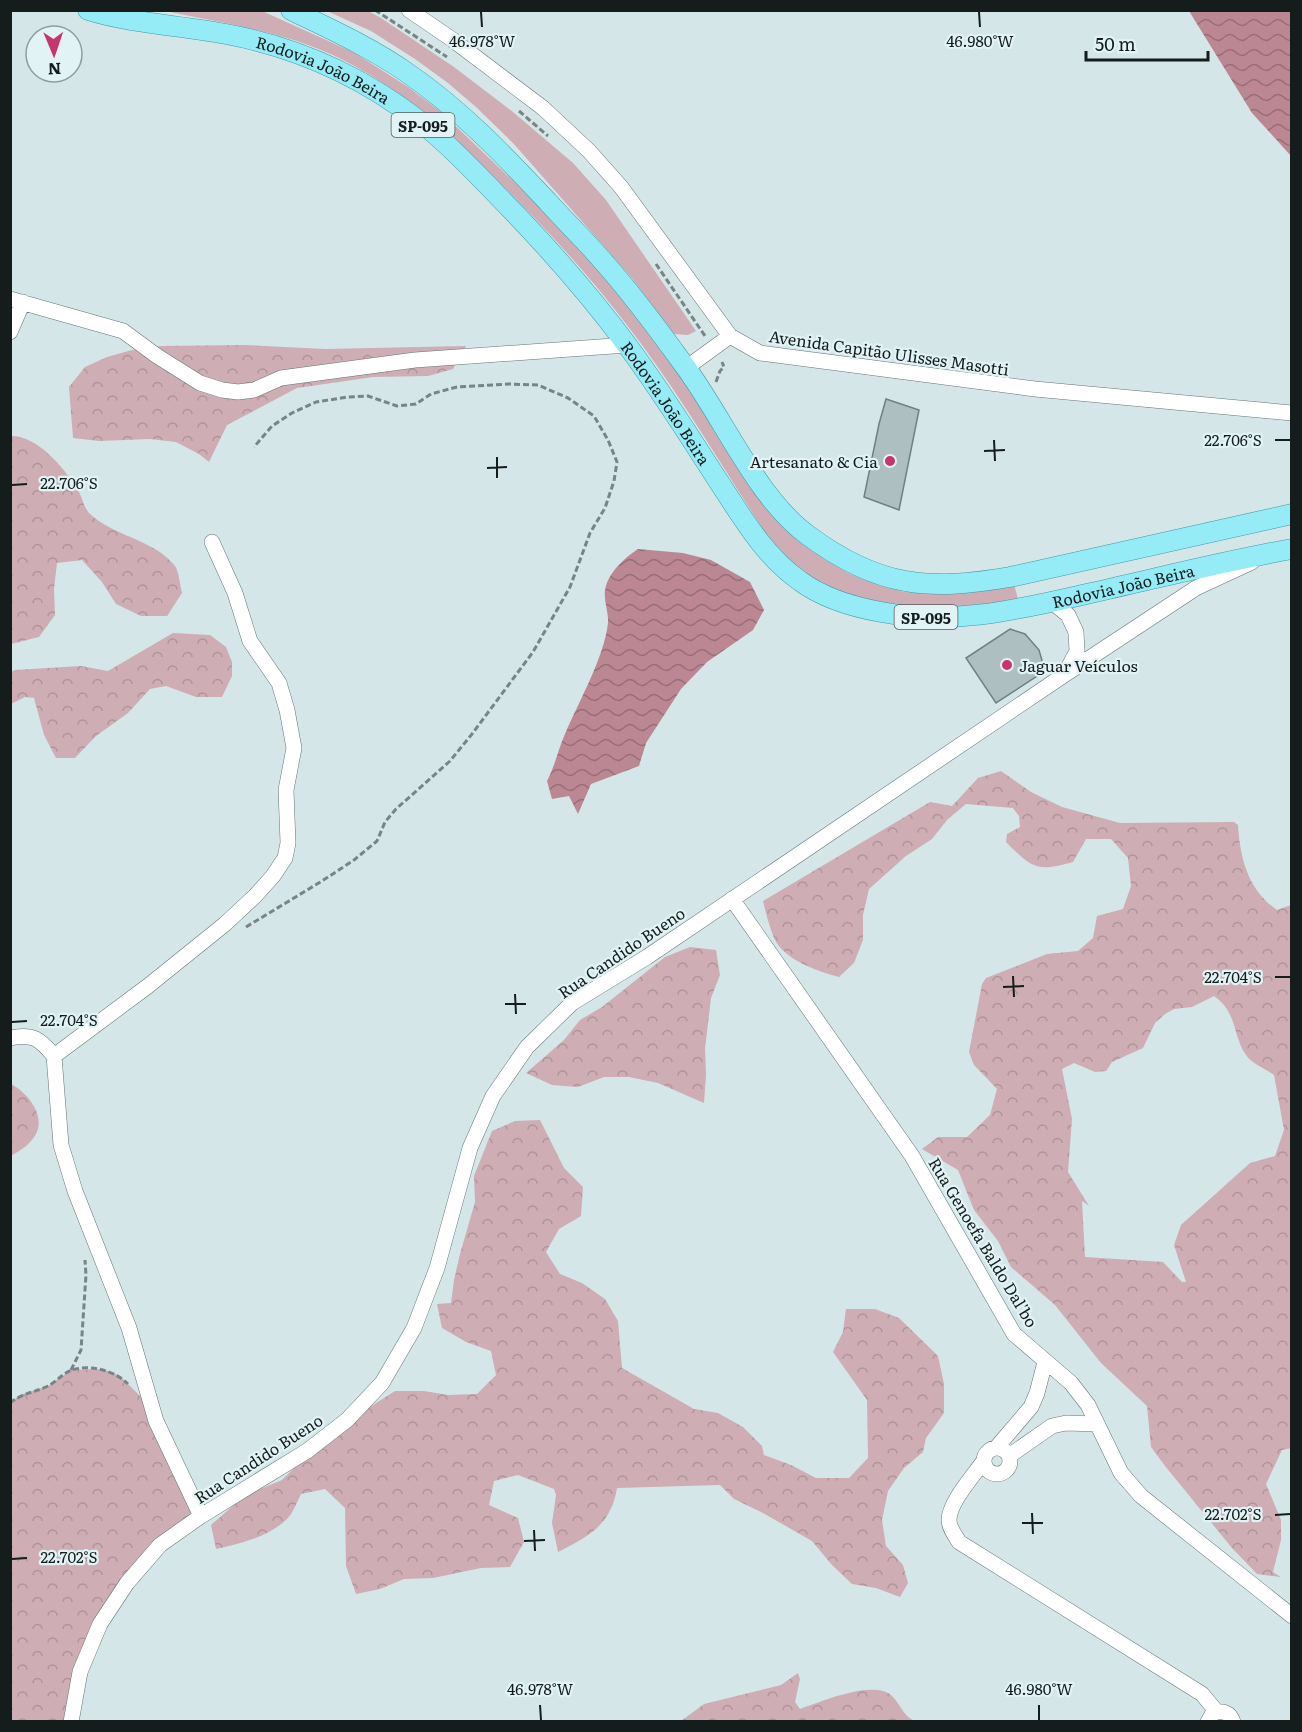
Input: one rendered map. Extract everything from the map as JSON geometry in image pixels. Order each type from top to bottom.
[{"type":"main road","name":"Rodovia João Beira","points":[[291,10],[364,46],[406,72],[447,103],[515,166],[602,260],[686,368],[758,480],[784,515],[807,535],[838,556],[862,568],[897,580],[929,585],[981,582],[1292,514]]},
{"type":"main road","name":"Rodovia João Beira","points":[[91,11],[140,21],[224,33],[302,54],[341,71],[381,94],[419,121],[458,155],[550,249],[588,293],[658,388],[754,535],[776,560],[799,580],[822,594],[847,604],[879,612],[937,618],[975,617],[1292,549]]},
{"type":"street","name":"Avenida Capitão Ulisses Masotti","points":[[409,10],[543,108],[589,151],[621,187],[730,336],[760,353],[1035,389],[1292,412]]},
{"type":"street","points":[[10,332],[17,300],[123,331],[200,383],[238,392],[254,390],[281,378],[415,360],[627,345]]},
{"type":"street","points":[[686,368],[730,336]]},
{"type":"street","points":[[54,1056],[194,950],[255,896],[285,858],[288,843],[286,790],[294,748],[287,710],[279,683],[250,641],[235,593],[212,542]]},
{"type":"street","name":"Rua Candido Bueno","points":[[71,1722],[80,1672],[100,1624],[122,1591],[160,1545],[201,1516],[307,1451],[347,1420],[382,1383],[414,1328],[437,1268],[470,1148],[493,1096],[527,1047],[572,1003],[647,957],[1196,588],[1271,552]]},
{"type":"street","points":[[1052,602],[1068,615],[1076,632],[1077,651],[1064,675]]},
{"type":"street","name":"Rua Genoefa Baldo Dal'bo","points":[[732,900],[912,1156],[1014,1334],[1071,1383],[1088,1404],[1121,1473],[1141,1496],[1292,1616]]},
{"type":"street","points":[[10,1038],[22,1035],[36,1038],[45,1044],[54,1056],[61,1145],[75,1191],[129,1328],[156,1421],[201,1516]]},
{"type":"street","points":[[1002,1452],[1037,1394],[1045,1362]]},
{"type":"street","points":[[1097,1424],[1066,1423],[1052,1426],[1002,1452],[989,1450],[951,1511],[951,1528],[958,1542],[1202,1694],[1212,1717],[1226,1712],[1233,1722]]},
{"type":"street","points":[[983,1462],[991,1473],[1004,1472],[1009,1466],[1002,1452]]},
{"type":"path","points":[[375,10],[453,61]]},
{"type":"path","points":[[514,107],[548,136]]},
{"type":"path","points":[[653,260],[724,367],[720,371],[716,384]]},
{"type":"path","points":[[241,930],[322,881],[354,860],[377,841],[385,822],[396,809],[450,761],[472,734],[533,652],[570,587],[590,532],[605,508],[614,482],[617,462],[594,416],[568,398],[538,385],[457,387],[431,394],[416,404],[397,406],[368,396],[316,402],[292,413],[272,426],[254,447]]},
{"type":"path","points":[[10,1401],[20,1395],[48,1386],[71,1370],[81,1350],[86,1275],[84,1254]]},
{"type":"path","points":[[71,1370],[101,1370],[114,1373],[134,1390]]},
{"type":"green space","points":[[165,11],[262,11],[355,53],[440,111],[581,248],[635,314],[677,371],[758,497],[778,522],[801,543],[824,559],[850,574],[904,592],[970,592],[1014,584],[1018,599],[962,607],[902,605],[843,592],[817,581],[794,565],[764,531],[642,345],[581,269],[537,220],[447,132],[383,83],[315,47],[273,34]]},
{"type":"green space","points":[[327,11],[368,11],[381,18],[454,67],[513,112],[573,163],[606,200],[696,331],[688,335],[674,334],[631,277],[513,143],[476,107],[415,59],[371,31]]},
{"type":"green space","points":[[245,345],[325,349],[466,346],[453,369],[428,376],[373,377],[297,388],[227,425],[209,462],[176,442],[150,439],[99,441],[73,438],[69,387],[85,367],[107,357],[132,350],[161,346]]},
{"type":"green space","points":[[11,436],[31,441],[49,454],[65,471],[77,488],[85,507],[98,521],[145,543],[175,566],[182,593],[167,616],[141,616],[116,604],[102,582],[82,560],[57,563],[54,589],[55,615],[39,637],[11,644]]},
{"type":"green space","points":[[173,633],[210,635],[226,647],[232,662],[232,676],[222,697],[196,697],[166,686],[150,689],[128,713],[96,736],[75,758],[56,758],[44,735],[34,698],[25,697],[11,704],[11,672],[15,670],[81,666],[108,671]]},
{"type":"green space","points":[[1001,771],[1031,792],[1062,807],[1120,823],[1234,822],[1238,825],[1241,849],[1252,883],[1267,902],[1277,910],[1291,905],[1292,1448],[1282,1450],[1266,1484],[1281,1520],[1281,1540],[1273,1572],[1281,1577],[1257,1574],[1232,1548],[1151,1447],[1147,1406],[1101,1363],[1055,1305],[1011,1267],[998,1241],[974,1210],[958,1170],[922,1149],[938,1137],[967,1137],[990,1115],[997,1089],[974,1065],[969,1052],[982,984],[986,978],[1047,954],[1078,951],[1093,938],[1097,916],[1123,909],[1131,886],[1128,858],[1111,839],[1086,839],[1073,862],[1051,867],[1036,866],[1029,863],[1006,842],[1007,834],[1020,827],[1019,816],[1013,808],[966,804],[947,820],[932,839],[906,856],[869,889],[863,915],[863,940],[854,963],[839,977],[802,964],[785,953],[772,933],[763,901],[930,802],[952,806],[978,778]],"holes":[[[1214,996],[1222,1003],[1231,1017],[1238,1040],[1248,1058],[1274,1075],[1284,1130],[1275,1156],[1250,1163],[1181,1225],[1174,1245],[1186,1282],[1182,1282],[1163,1262],[1085,1257],[1082,1201],[1089,1206],[1068,1172],[1072,1119],[1062,1069],[1074,1063],[1095,1072],[1106,1071],[1112,1062],[1143,1048],[1155,1023],[1165,1014],[1174,1009],[1192,1007]]]},
{"type":"green space","points":[[690,947],[716,950],[720,975],[711,998],[705,1049],[704,1103],[658,1083],[629,1077],[604,1077],[578,1087],[552,1085],[526,1073],[564,1040],[580,1020],[602,1007],[665,957]]},
{"type":"green space","points":[[11,1084],[31,1101],[36,1109],[39,1126],[30,1142],[11,1156]]},
{"type":"green space","points":[[540,1120],[564,1168],[583,1187],[581,1216],[559,1229],[546,1252],[560,1274],[582,1283],[605,1299],[618,1321],[622,1368],[694,1409],[718,1413],[743,1427],[762,1446],[764,1455],[816,1478],[849,1478],[868,1458],[867,1400],[833,1352],[843,1332],[846,1309],[875,1309],[899,1318],[938,1356],[944,1384],[944,1413],[926,1438],[923,1452],[904,1468],[888,1491],[882,1520],[886,1546],[903,1565],[908,1583],[900,1597],[876,1588],[852,1584],[812,1541],[734,1499],[720,1485],[617,1488],[610,1511],[597,1528],[558,1552],[552,1523],[556,1495],[554,1489],[518,1475],[494,1481],[489,1505],[518,1518],[524,1542],[510,1567],[481,1568],[433,1578],[404,1579],[380,1589],[356,1594],[346,1566],[345,1508],[325,1489],[301,1494],[289,1517],[271,1531],[244,1542],[216,1549],[211,1525],[234,1505],[258,1490],[282,1480],[348,1421],[395,1391],[424,1391],[448,1395],[477,1394],[496,1375],[491,1351],[466,1342],[442,1328],[437,1304],[451,1303],[460,1254],[475,1202],[474,1176],[492,1131],[515,1121]]},
{"type":"green space","points":[[101,1369],[123,1379],[145,1401],[201,1516],[160,1545],[100,1624],[71,1721],[11,1721],[10,1403],[20,1395],[48,1386],[71,1370]]},
{"type":"green space","points":[[798,1673],[800,1679],[795,1702],[800,1709],[834,1697],[861,1691],[884,1691],[892,1696],[914,1721],[681,1721],[704,1704],[781,1685]]},
{"type":"water","points":[[1189,11],[1290,11],[1291,156],[1252,113]]},
{"type":"water","points":[[638,549],[683,553],[711,560],[750,582],[764,610],[753,630],[707,662],[681,689],[646,743],[639,766],[591,784],[578,814],[569,796],[552,799],[547,781],[602,650],[608,623],[605,590],[608,580],[619,565]]},
{"type":"building","name":"Artesanato & Cia","points":[[886,399],[919,410],[899,510],[864,497]]},
{"type":"building","name":"Jaguar Veículos","points":[[1010,629],[1025,634],[1039,650],[1045,671],[996,703],[966,658]]},
{"type":"place","name":"Artesanato & Cia","points":[[890,461]]},
{"type":"place","name":"Jaguar Veículos","points":[[1007,665]]}]
